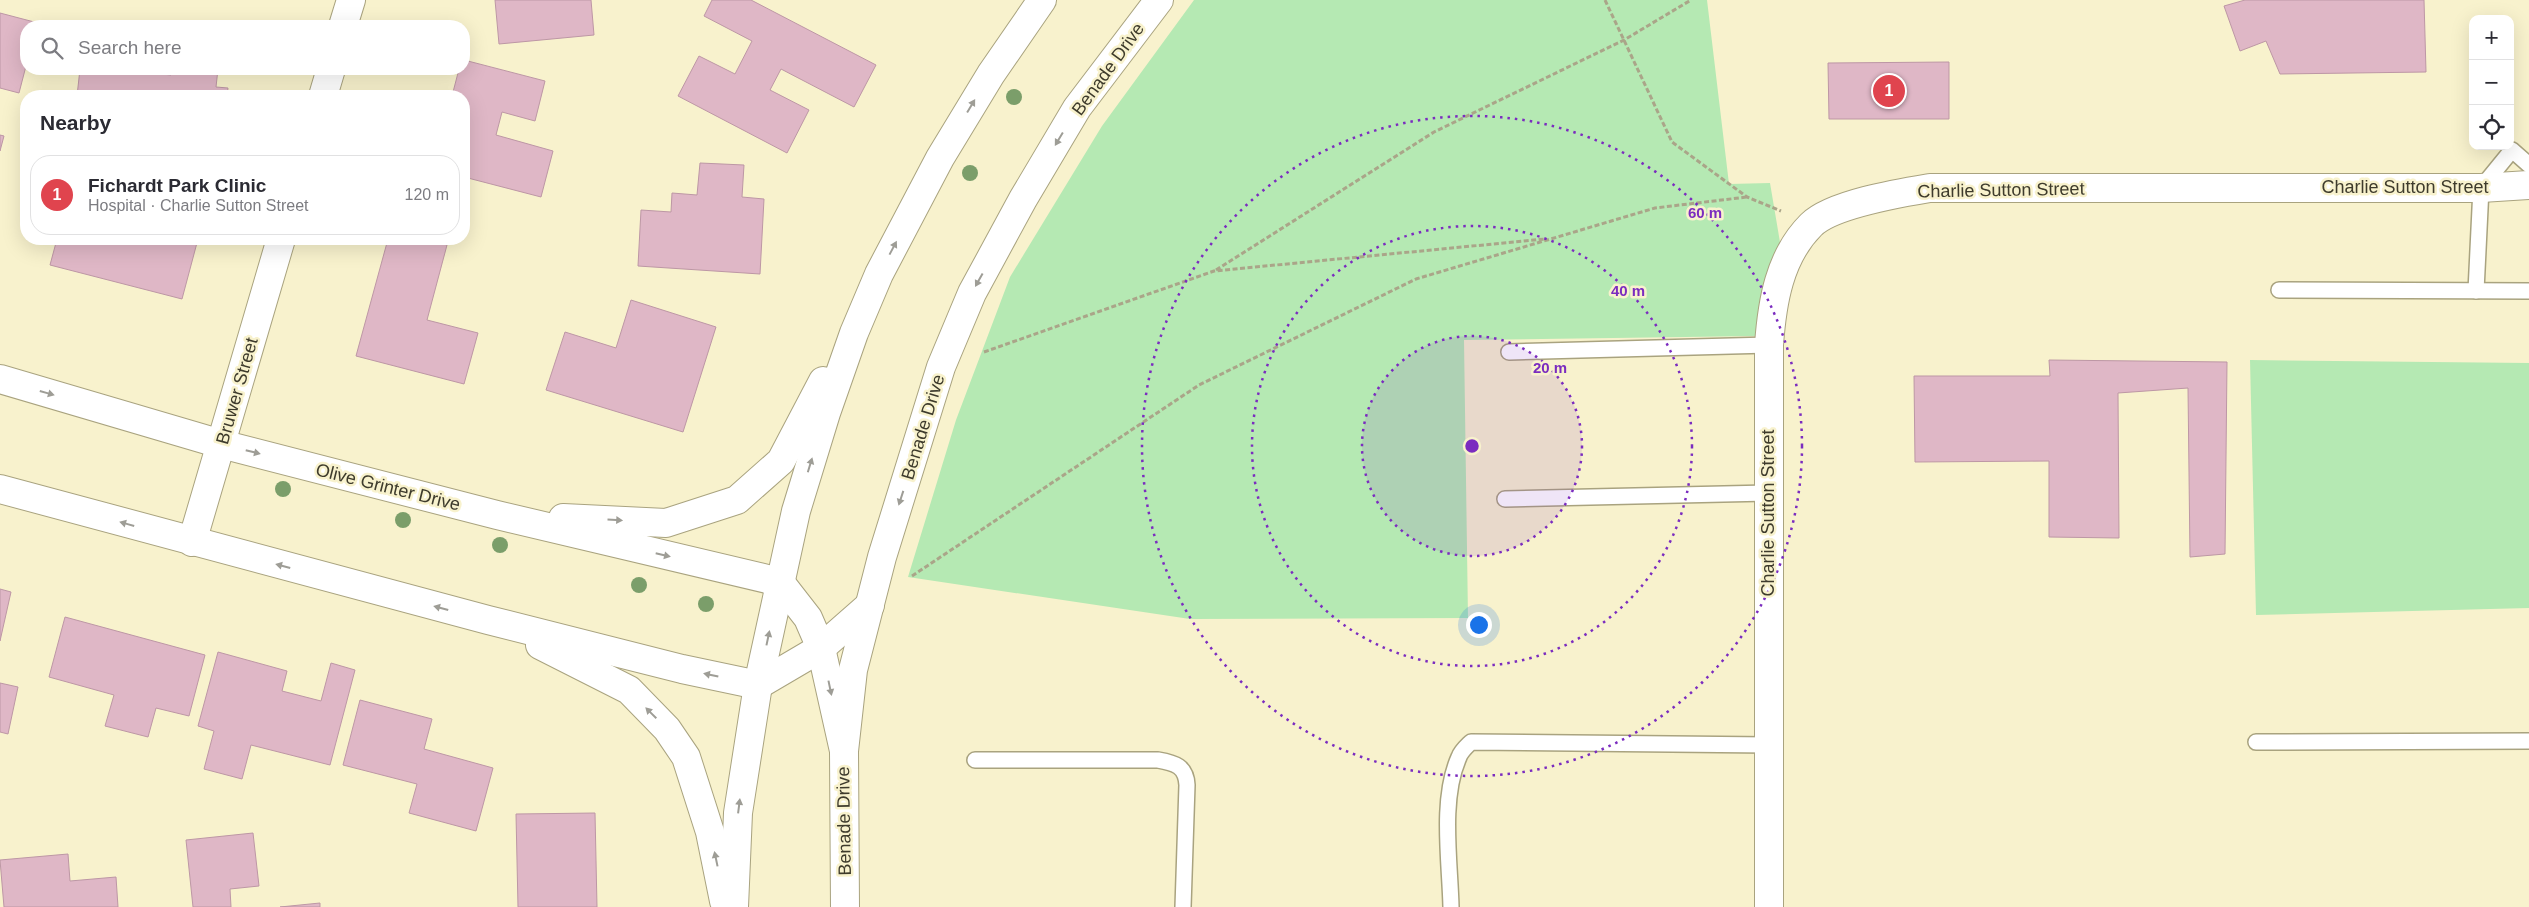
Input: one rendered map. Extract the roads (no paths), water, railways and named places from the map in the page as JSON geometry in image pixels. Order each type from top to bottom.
[{"type":"street","points":[[346,20],[351,0]]},
{"type":"street","points":[[496,515],[666,523],[737,500],[781,461],[940,158],[990,74],[1042,0]]},
{"type":"street","name":"Benade Drive","points":[[845,907],[844,751],[853,670],[870,605],[941,367],[972,293],[1028,191],[1077,108],[1159,0]]},
{"type":"street","points":[[325,90],[329,75]]},
{"type":"street","name":"Charlie Sutton Street","points":[[1769,907],[1768,493],[1771,313],[1779,278],[1795,246],[1812,224],[1842,208],[1880,197],[1930,188],[2480,188],[2529,185]]},
{"type":"street","name":"Bruwer Street","points":[[192,542],[279,245]]},
{"type":"street","points":[[734,907],[738,813],[758,684],[796,512],[826,414],[854,332],[879,274]]},
{"type":"street","name":"Olive Grinter Drive","points":[[0,379],[222,444],[496,515],[780,582]]},
{"type":"street","points":[[0,489],[488,620],[682,669],[758,684],[821,648],[870,605]]},
{"type":"street","points":[[780,582],[808,618],[821,648],[844,751]]},
{"type":"street","points":[[488,620],[628,690],[667,729],[686,757],[710,832],[726,907]]},
{"type":"lane","points":[[2476,291],[2480,188],[2512,150],[2529,165]]},
{"type":"lane","points":[[2279,290],[2529,291]]},
{"type":"lane","points":[[1509,352],[1769,345]]},
{"type":"lane","points":[[1505,499],[1768,493]]},
{"type":"lane","points":[[2256,742],[2529,741]]},
{"type":"lane","points":[[1451,907],[1448,814],[1453,773],[1459,754],[1471,742],[1769,746]]},
{"type":"lane","points":[[975,760],[1158,760],[1183,769],[1186,774],[1187,785],[1184,907]]},
{"type":"place","name":"Fichardt Park Clinic","points":[[1889,91]]}]
